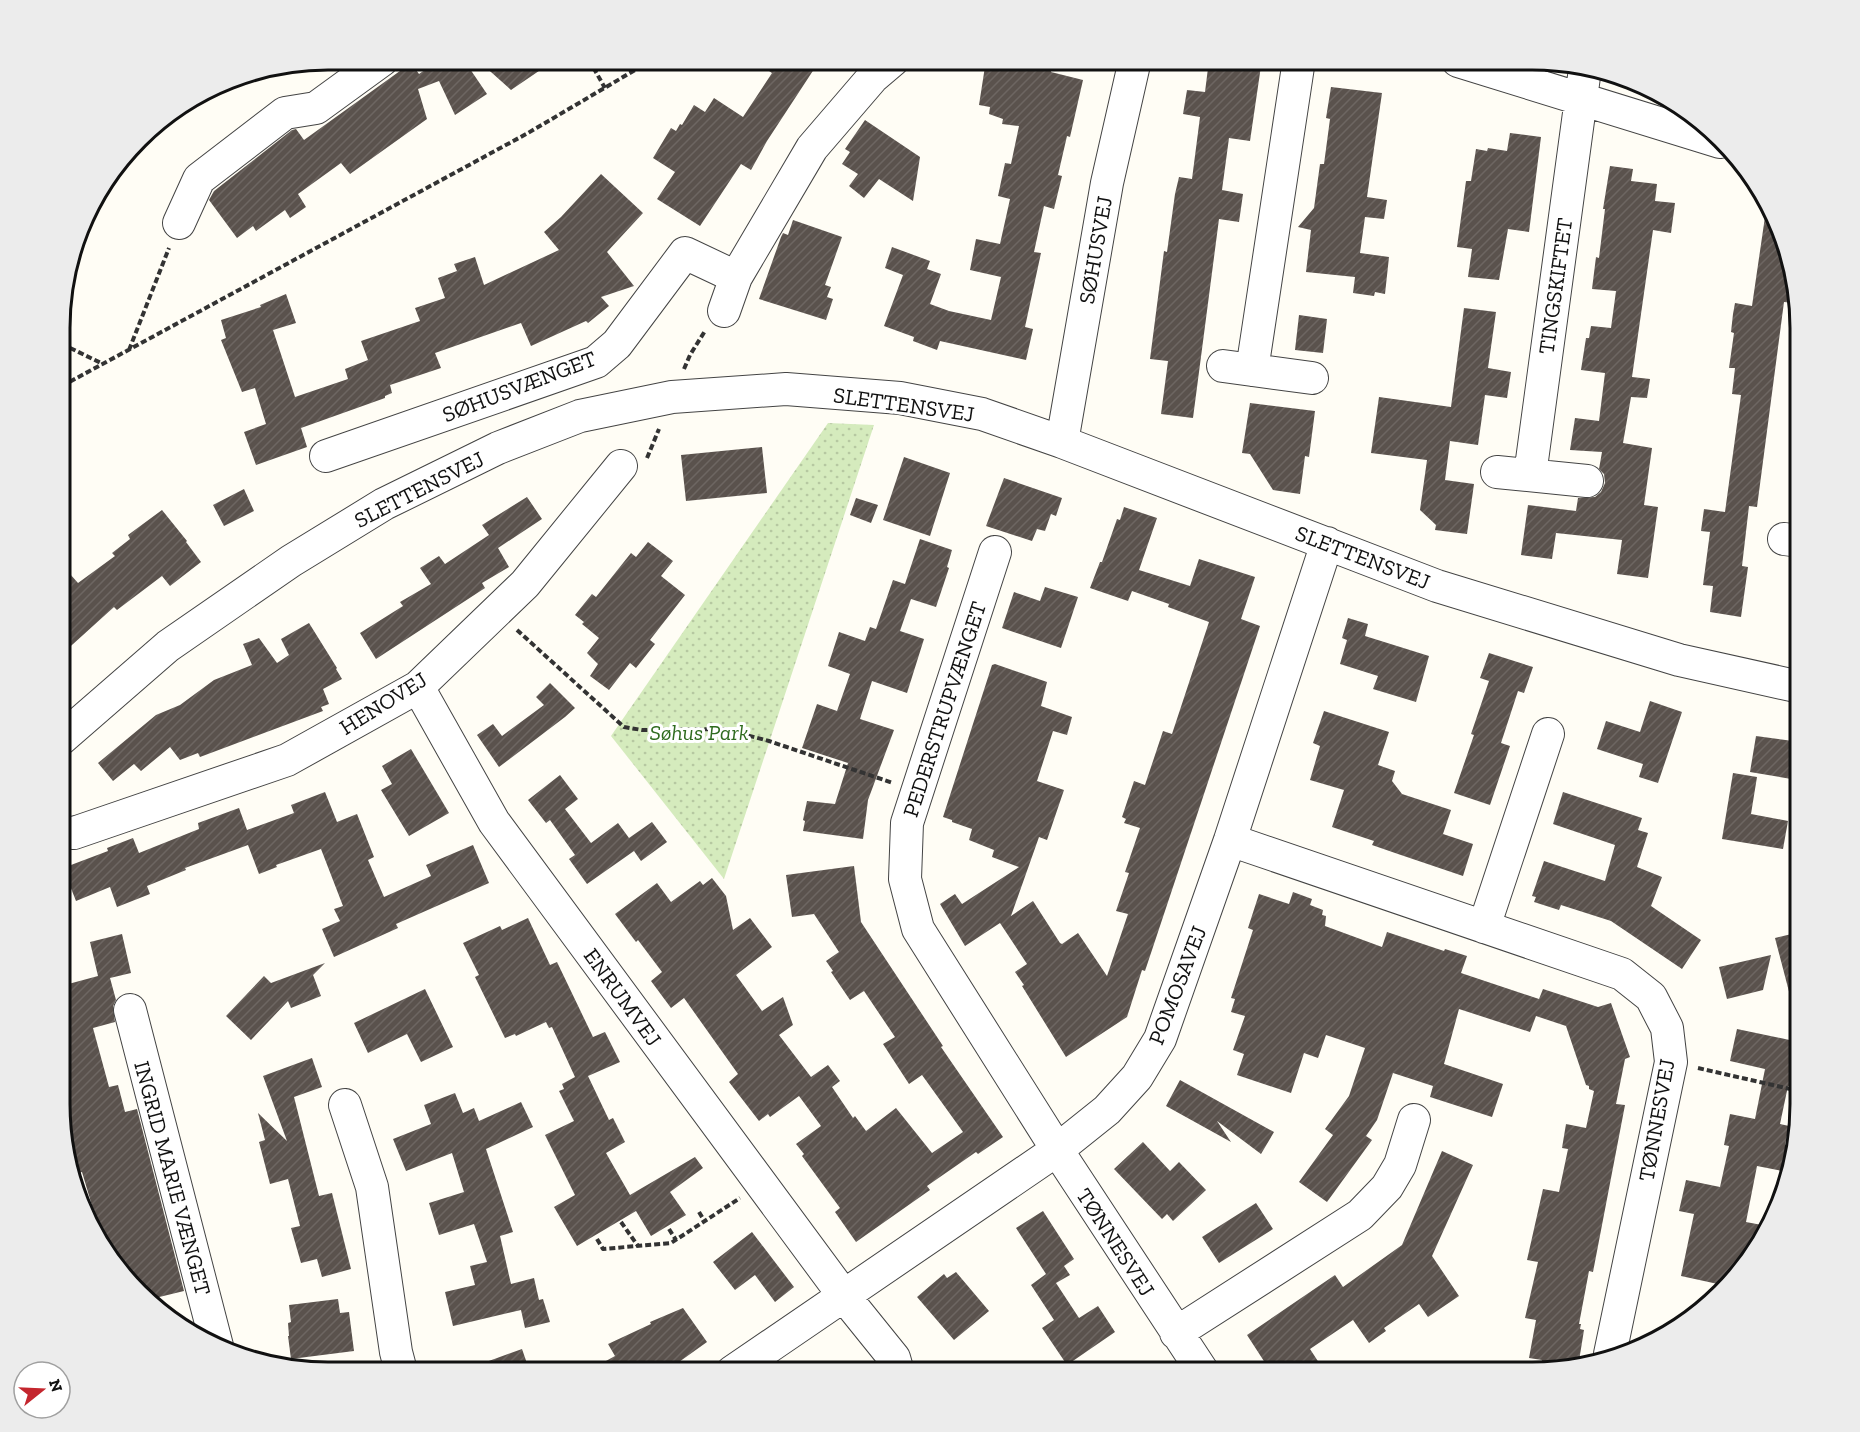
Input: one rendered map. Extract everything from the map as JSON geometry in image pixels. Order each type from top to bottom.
[{"type":"street","points":[[178,223],[199,179],[285,113],[316,108],[368,70]]},
{"type":"street","points":[[724,311],[736,277],[812,148],[881,70]]},
{"type":"street","name":"SØHUSVEJ","points":[[1062,442],[1107,183],[1133,70]]},
{"type":"street","points":[[1297,70],[1237,368],[1312,378]]},
{"type":"street","points":[[1512,70],[1583,83],[1700,133]]},
{"type":"street","name":"TINGSKIFTET","points":[[1530,475],[1583,83]]},
{"type":"street","name":"SØHUSVÆNGET","points":[[326,456],[596,362],[617,344],[685,253],[736,277]]},
{"type":"street","name":"SLETTENSVEJ","points":[[70,731],[168,646],[291,561],[384,504],[498,448],[580,416],[672,397],[786,389],[900,398],[970,412],[1062,442],[1437,586],[1679,660],[1790,685]]},
{"type":"street","name":"HENOVEJ","points":[[70,832],[286,759],[418,687],[525,585],[621,466]]},
{"type":"street","points":[[1497,472],[1587,481]]},
{"type":"street","name":"POMOSAVEJ","points":[[747,1362],[1057,1150],[1107,1110],[1137,1077],[1160,1039],[1230,840],[1327,543]]},
{"type":"street","name":"PEDERSTRUPVÆNGET","points":[[995,552],[907,823],[905,879],[918,929],[1057,1150]]},
{"type":"street","name":"ENRUMVEJ","points":[[418,687],[494,822],[844,1296]]},
{"type":"street","points":[[1484,927],[1548,734]]},
{"type":"street","name":"TØNNESVEJ","points":[[1230,840],[1622,974],[1651,997],[1667,1028],[1671,1062],[1611,1349]]},
{"type":"street","name":"INGRID MARIE VÆNGET","points":[[130,1010],[214,1334]]},
{"type":"street","points":[[345,1105],[372,1187],[399,1362]]},
{"type":"street","points":[[1176,1334],[1360,1215],[1387,1187],[1400,1165],[1413,1120]]},
{"type":"street","name":"TØNNESVEJ","points":[[1057,1150],[1196,1362]]},
{"type":"street","points":[[844,1296],[894,1362]]},
{"type":"path","points":[[595,70],[605,88]]},
{"type":"path","points":[[70,382],[528,133],[635,70]]},
{"type":"path","points":[[128,351],[178,223]]},
{"type":"path","points":[[70,348],[104,364]]},
{"type":"path","points":[[497,611],[624,727],[642,730],[723,729],[769,741],[917,791]]},
{"type":"path","points":[[1671,1062],[1790,1089]]},
{"type":"path","points":[[597,1239],[603,1249],[671,1243],[761,1185]]},
{"type":"path","points":[[699,1212],[705,1221]]},
{"type":"path","points":[[621,1222],[638,1246]]},
{"type":"path","points":[[669,1229],[676,1240]]},
{"type":"green space","name":"Søhus Park","points":[[828,423],[874,425],[724,879],[611,736]]},
{"type":"building","points":[[401,70],[416,70],[419,74],[425,70],[471,70],[487,94],[455,115],[439,81],[418,89],[427,119],[350,174],[341,163],[298,194],[306,207],[290,218],[285,210],[256,231],[253,226],[237,238],[209,200],[214,191],[292,130],[296,129],[304,140]]},
{"type":"building","points":[[489,70],[540,70],[511,90]]},
{"type":"building","points":[[768,70],[813,70],[751,170],[741,164],[700,226],[657,199],[675,172],[653,158],[671,128],[676,131],[680,124],[682,125],[694,105],[705,112],[714,98],[743,117],[772,73]]},
{"type":"building","points":[[984,70],[1052,70],[1051,72],[1083,80],[1070,137],[1067,136],[1058,175],[1062,176],[1054,209],[1044,206],[1034,252],[1041,253],[1025,327],[1033,329],[1026,360],[940,341],[937,350],[913,341],[914,337],[884,326],[903,275],[885,268],[892,247],[930,261],[927,269],[941,274],[930,304],[949,311],[991,320],[1001,277],[970,270],[976,239],[1000,244],[1010,199],[998,196],[1005,163],[1011,164],[1019,126],[1002,124],[1003,119],[989,114],[990,107],[979,105]]},
{"type":"building","points":[[1208,70],[1260,70],[1250,141],[1229,138],[1222,190],[1243,194],[1239,222],[1219,219],[1193,418],[1161,414],[1168,361],[1150,359],[1164,251],[1167,252],[1175,194],[1179,177],[1192,179],[1200,117],[1183,114],[1187,90],[1205,92]]},
{"type":"building","points":[[1331,87],[1382,93],[1367,197],[1387,200],[1384,219],[1365,217],[1360,253],[1389,257],[1385,294],[1375,292],[1374,296],[1353,293],[1355,277],[1306,272],[1311,230],[1298,227],[1314,208],[1320,164],[1324,164],[1330,119],[1326,118]]},
{"type":"building","points":[[865,120],[920,157],[913,201],[879,179],[864,198],[849,186],[858,174],[842,164],[850,152],[845,149]]},
{"type":"building","points":[[1510,133],[1541,137],[1529,232],[1508,229],[1499,280],[1468,277],[1472,249],[1457,247],[1466,181],[1471,181],[1476,149],[1507,151]]},
{"type":"building","points":[[1610,166],[1633,169],[1631,181],[1657,184],[1655,201],[1675,203],[1671,233],[1653,230],[1632,377],[1650,379],[1647,398],[1631,397],[1623,443],[1652,448],[1644,505],[1658,507],[1648,578],[1617,574],[1622,540],[1556,533],[1552,559],[1521,555],[1528,505],[1576,511],[1578,498],[1595,497],[1601,492],[1605,483],[1604,474],[1599,469],[1602,452],[1570,450],[1575,418],[1599,421],[1605,373],[1581,370],[1586,338],[1589,338],[1591,326],[1611,328],[1616,291],[1592,289],[1596,257],[1599,258],[1605,209],[1603,209]]},
{"type":"building","points":[[601,174],[643,213],[607,252],[634,286],[601,297],[609,306],[588,323],[586,321],[531,346],[521,323],[435,353],[441,368],[390,385],[392,393],[385,398],[301,428],[307,447],[256,465],[244,432],[266,424],[255,388],[242,392],[221,340],[226,338],[221,320],[261,307],[260,305],[286,294],[296,323],[273,330],[295,397],[348,379],[345,369],[368,360],[361,341],[420,321],[415,308],[445,298],[438,278],[457,271],[454,264],[475,257],[484,285],[559,250],[544,232]]},
{"type":"building","points":[[1765,219],[1781,262],[1788,302],[1784,302],[1757,507],[1749,506],[1742,566],[1748,567],[1741,617],[1710,612],[1713,586],[1703,585],[1710,532],[1701,531],[1704,509],[1725,512],[1741,395],[1732,394],[1735,368],[1729,368],[1734,333],[1731,332],[1733,314],[1735,303],[1752,306]]},
{"type":"building","points":[[793,220],[842,237],[825,285],[831,287],[827,297],[833,299],[826,320],[759,299],[781,237],[783,233],[788,235]]},
{"type":"building","points":[[1464,308],[1496,312],[1488,368],[1511,372],[1507,398],[1485,395],[1478,445],[1450,441],[1445,480],[1474,484],[1467,534],[1435,530],[1436,525],[1420,510],[1427,460],[1371,453],[1379,397],[1451,407]]},
{"type":"building","points":[[1299,315],[1327,319],[1323,353],[1295,350]]},
{"type":"building","points":[[1250,403],[1315,411],[1309,457],[1305,456],[1300,494],[1273,490],[1250,454],[1242,453]]},
{"type":"building","points":[[762,447],[767,493],[686,501],[681,455]]},
{"type":"building","points":[[904,457],[950,473],[930,536],[883,520]]},
{"type":"building","points":[[1004,478],[1062,498],[1056,516],[1051,514],[1045,531],[1037,529],[1032,541],[986,526]]},
{"type":"building","points":[[244,489],[254,511],[224,526],[213,505]]},
{"type":"building","points":[[527,497],[542,519],[498,548],[509,567],[482,583],[485,588],[376,659],[360,633],[403,606],[400,602],[431,584],[420,568],[439,556],[445,564],[489,535],[482,525]]},
{"type":"building","points":[[856,498],[878,505],[871,523],[850,515]]},
{"type":"building","points":[[1124,507],[1157,518],[1139,570],[1190,586],[1199,559],[1255,577],[1241,619],[1260,626],[1145,971],[1142,970],[1127,1017],[1066,1057],[1015,972],[1027,964],[1000,923],[965,946],[940,904],[955,894],[962,904],[1019,867],[992,857],[994,850],[969,840],[972,829],[943,817],[992,665],[995,664],[1047,682],[1041,706],[1072,717],[1067,735],[1053,731],[1037,781],[1064,790],[1047,840],[1039,837],[1011,916],[1033,901],[1060,943],[1062,944],[1078,933],[1107,976],[1128,914],[1116,911],[1129,873],[1125,872],[1140,828],[1124,823],[1126,819],[1122,817],[1134,781],[1145,785],[1163,731],[1172,734],[1209,622],[1132,591],[1128,601],[1090,588],[1117,519],[1120,520]]},
{"type":"building","points":[[162,510],[201,562],[170,586],[162,576],[117,610],[114,607],[70,647],[70,574],[78,583],[115,556],[112,553],[130,539],[128,535]]},
{"type":"building","points":[[920,539],[952,550],[947,567],[949,568],[936,607],[911,599],[900,631],[924,639],[907,693],[872,681],[860,719],[894,730],[868,800],[863,839],[803,831],[807,801],[835,804],[848,763],[802,748],[817,704],[837,711],[850,674],[828,666],[839,632],[865,641],[870,627],[876,629],[893,580],[905,584]]},
{"type":"building","points":[[648,542],[673,561],[661,576],[685,595],[650,640],[655,644],[636,668],[630,663],[609,690],[590,676],[598,664],[587,653],[599,638],[575,615],[592,594],[596,597],[631,553],[636,557]]},
{"type":"building","points":[[1045,587],[1078,597],[1061,648],[1002,628],[1014,592],[1040,601]]},
{"type":"building","points":[[1348,618],[1368,624],[1365,636],[1429,656],[1416,702],[1373,689],[1378,676],[1340,664],[1347,640],[1342,638]]},
{"type":"building","points":[[309,623],[342,679],[323,689],[329,704],[321,707],[323,711],[200,757],[198,753],[180,760],[170,747],[141,771],[134,764],[113,781],[98,763],[156,715],[180,705],[214,680],[252,665],[243,644],[259,638],[277,663],[289,655],[281,639]]},
{"type":"building","points":[[1489,653],[1533,667],[1524,693],[1518,691],[1501,743],[1510,746],[1490,805],[1454,793],[1489,681],[1480,678]]},
{"type":"building","points":[[550,683],[575,708],[499,767],[477,735],[493,724],[502,736],[544,705],[536,697]]},
{"type":"building","points":[[1650,701],[1682,712],[1658,783],[1639,777],[1643,764],[1597,749],[1606,721],[1640,732]]},
{"type":"building","points":[[1324,711],[1389,732],[1378,765],[1395,771],[1392,781],[1402,794],[1451,810],[1443,834],[1473,844],[1463,876],[1372,845],[1374,841],[1332,827],[1344,790],[1310,780],[1320,746],[1313,743]]},
{"type":"building","points":[[1756,736],[1790,741],[1790,779],[1750,772]]},
{"type":"building","points":[[411,749],[449,813],[409,836],[381,790],[392,784],[382,766]]},
{"type":"building","points":[[1733,773],[1757,777],[1751,814],[1788,821],[1783,849],[1722,839]]},
{"type":"building","points":[[560,775],[578,799],[565,809],[591,843],[618,823],[629,838],[652,822],[667,842],[641,861],[634,851],[587,884],[569,859],[575,855],[550,820],[546,823],[528,800]]},
{"type":"building","points":[[325,792],[337,822],[357,814],[374,857],[368,860],[384,897],[431,876],[426,865],[473,845],[489,883],[396,924],[398,928],[334,957],[322,929],[340,921],[334,909],[343,906],[321,849],[276,865],[277,867],[259,874],[248,845],[185,868],[186,870],[147,886],[150,894],[117,907],[110,887],[76,901],[70,886],[70,865],[108,851],[107,848],[133,838],[139,853],[199,829],[198,823],[239,808],[247,830],[294,813],[291,805]]},
{"type":"building","points":[[1563,792],[1642,818],[1638,830],[1648,833],[1637,867],[1662,877],[1651,906],[1701,940],[1682,969],[1611,921],[1561,905],[1559,910],[1534,902],[1536,897],[1532,896],[1544,861],[1605,881],[1615,845],[1553,824]]},
{"type":"building","points":[[854,866],[861,922],[943,1046],[941,1047],[1003,1137],[978,1154],[976,1152],[927,1186],[930,1190],[856,1242],[835,1212],[840,1208],[802,1156],[804,1154],[796,1144],[821,1126],[799,1096],[770,1117],[768,1114],[759,1121],[729,1082],[738,1074],[684,998],[671,1008],[651,981],[662,972],[615,914],[657,883],[671,902],[700,881],[703,885],[712,878],[726,896],[733,930],[750,918],[772,947],[736,975],[762,1011],[783,997],[793,1025],[779,1035],[811,1077],[828,1065],[840,1081],[832,1087],[853,1118],[855,1116],[866,1131],[896,1108],[932,1153],[963,1132],[922,1075],[909,1084],[883,1044],[895,1037],[864,991],[850,1000],[826,961],[839,952],[814,914],[792,917],[786,875]]},
{"type":"building","points":[[1293,892],[1312,899],[1310,905],[1323,910],[1322,915],[1326,916],[1325,926],[1382,947],[1387,932],[1444,951],[1445,949],[1467,956],[1461,973],[1539,999],[1543,989],[1598,1007],[1611,1003],[1630,1057],[1625,1059],[1616,1104],[1625,1105],[1593,1272],[1589,1271],[1579,1324],[1581,1324],[1580,1329],[1584,1330],[1580,1357],[1542,1361],[1529,1358],[1536,1320],[1525,1318],[1538,1262],[1527,1260],[1543,1189],[1559,1192],[1568,1149],[1562,1148],[1566,1124],[1586,1128],[1594,1091],[1586,1085],[1566,1026],[1536,1016],[1530,1032],[1459,1009],[1444,1064],[1503,1084],[1492,1117],[1430,1097],[1433,1086],[1393,1073],[1377,1120],[1366,1136],[1372,1140],[1327,1202],[1299,1182],[1333,1135],[1325,1129],[1349,1096],[1365,1048],[1326,1035],[1318,1058],[1304,1053],[1291,1093],[1237,1075],[1244,1054],[1233,1050],[1245,1016],[1231,1012],[1235,999],[1231,998],[1253,930],[1248,928],[1259,894],[1289,904]]},
{"type":"building","points":[[528,918],[550,965],[557,962],[593,1037],[605,1032],[620,1062],[588,1076],[609,1120],[613,1118],[625,1142],[606,1153],[630,1195],[695,1157],[703,1168],[670,1192],[686,1215],[651,1236],[636,1211],[577,1246],[554,1207],[575,1195],[545,1135],[574,1121],[559,1091],[564,1089],[562,1084],[575,1077],[552,1027],[549,1028],[546,1022],[516,1036],[515,1034],[505,1038],[475,977],[479,975],[463,943],[500,926],[502,930]]},
{"type":"building","points":[[122,934],[131,973],[110,978],[116,1000],[113,1006],[115,1022],[93,1028],[109,1087],[118,1085],[125,1112],[137,1109],[184,1291],[158,1297],[135,1274],[105,1232],[92,1207],[75,1154],[70,1103],[70,984],[98,976],[90,942]]},
{"type":"building","points":[[1790,934],[1790,996],[1775,938]]},
{"type":"building","points":[[1771,955],[1763,990],[1727,999],[1719,967]]},
{"type":"building","points":[[325,963],[313,975],[321,996],[291,1008],[288,1001],[251,1040],[226,1016],[264,976],[271,983]]},
{"type":"building","points":[[425,989],[453,1047],[421,1062],[407,1034],[368,1053],[354,1023]]},
{"type":"building","points":[[1737,1029],[1790,1040],[1790,1086],[1788,1086],[1780,1124],[1788,1126],[1781,1170],[1757,1166],[1746,1222],[1759,1224],[1746,1247],[1716,1284],[1681,1276],[1694,1214],[1679,1211],[1686,1180],[1720,1187],[1729,1146],[1724,1145],[1730,1114],[1755,1119],[1765,1069],[1730,1061]]},
{"type":"building","points":[[312,1058],[322,1087],[294,1097],[319,1196],[332,1193],[351,1269],[322,1277],[317,1259],[301,1263],[291,1228],[300,1226],[288,1179],[270,1184],[259,1142],[265,1140],[258,1113],[287,1141],[263,1076]]},
{"type":"building","points":[[1180,1080],[1274,1132],[1261,1154],[1217,1121],[1231,1142],[1166,1106]]},
{"type":"building","points":[[455,1093],[463,1113],[474,1108],[479,1121],[521,1102],[533,1127],[486,1149],[513,1232],[500,1236],[511,1284],[534,1278],[539,1300],[543,1299],[550,1322],[525,1328],[521,1310],[453,1326],[445,1292],[475,1285],[470,1266],[487,1262],[474,1224],[439,1235],[429,1203],[464,1192],[452,1153],[406,1171],[393,1139],[431,1124],[424,1105]]},
{"type":"building","points":[[1143,1142],[1170,1171],[1179,1162],[1206,1190],[1173,1221],[1167,1214],[1162,1219],[1114,1169]]},
{"type":"building","points":[[1442,1151],[1473,1165],[1432,1256],[1459,1296],[1428,1317],[1419,1304],[1384,1328],[1386,1331],[1369,1343],[1353,1320],[1310,1349],[1318,1362],[1265,1362],[1247,1335],[1335,1275],[1343,1287],[1402,1245]]},
{"type":"building","points":[[1256,1203],[1273,1229],[1219,1263],[1202,1237]]},
{"type":"building","points":[[1043,1211],[1074,1259],[1064,1266],[1070,1275],[1056,1283],[1079,1318],[1098,1306],[1115,1332],[1071,1362],[1065,1362],[1042,1328],[1054,1320],[1031,1285],[1046,1274],[1016,1228]]},
{"type":"building","points":[[752,1232],[794,1287],[775,1302],[755,1275],[735,1290],[713,1262]]},
{"type":"building","points":[[956,1272],[989,1311],[954,1340],[917,1297],[944,1274],[947,1278]]},
{"type":"building","points":[[338,1299],[340,1313],[349,1312],[354,1351],[291,1359],[288,1336],[288,1323],[291,1322],[289,1305]]},
{"type":"building","points":[[683,1308],[707,1342],[679,1362],[604,1362],[615,1356],[608,1344],[651,1324],[650,1322]]},
{"type":"building","points":[[522,1349],[527,1362],[486,1362]]}]
